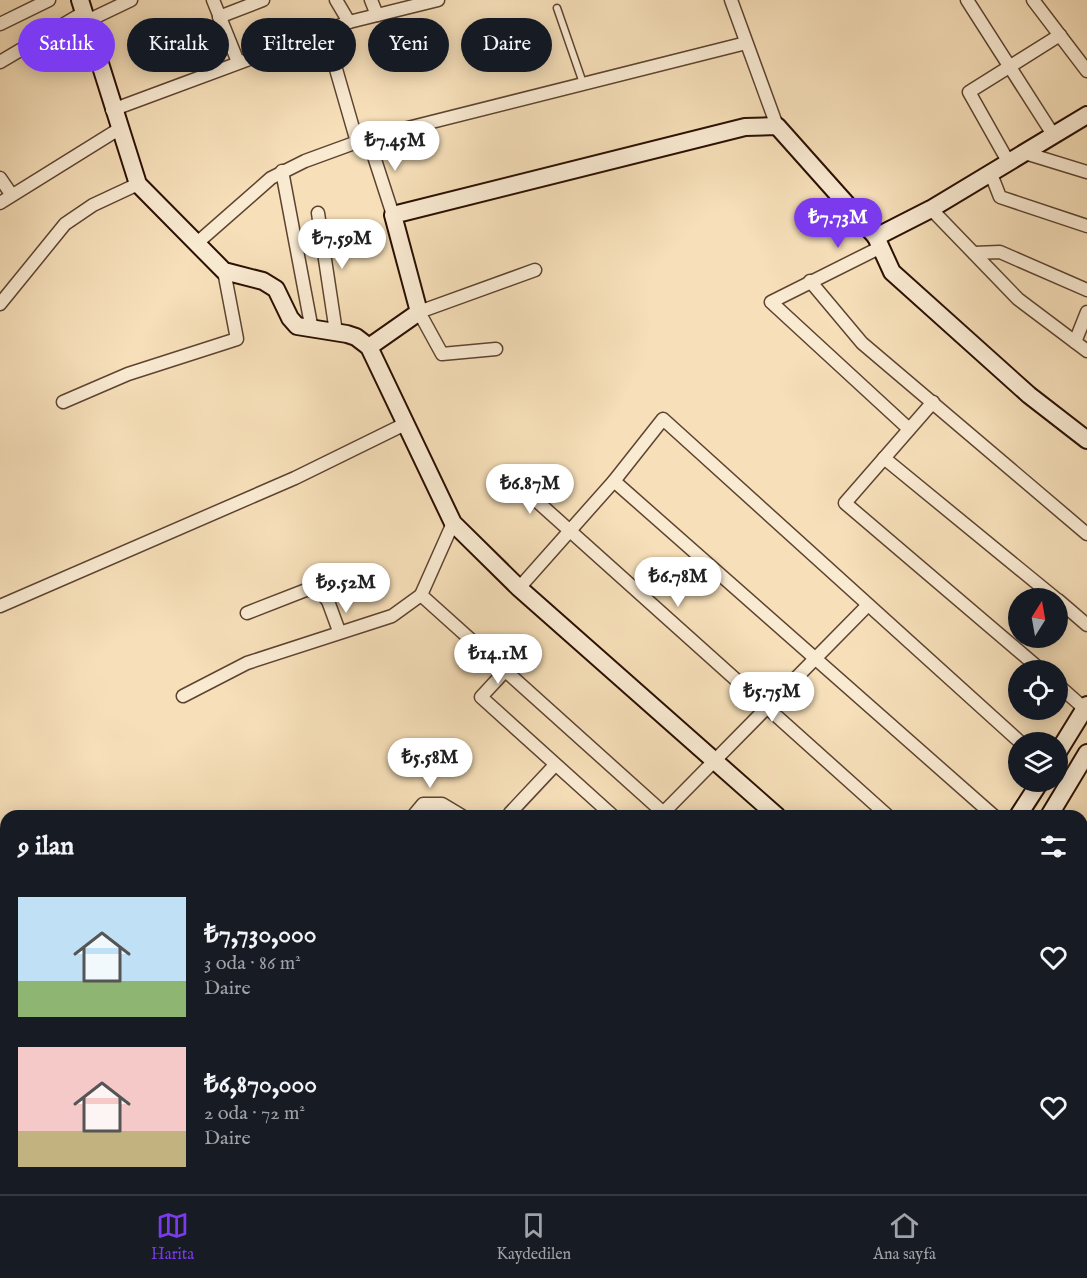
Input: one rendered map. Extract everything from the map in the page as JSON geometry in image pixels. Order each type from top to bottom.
[{"type":"street","points":[[0,24],[49,0]]},
{"type":"street","points":[[0,62],[83,12],[131,0]]},
{"type":"street","points":[[213,0],[238,62]]},
{"type":"street","points":[[219,17],[263,0]]},
{"type":"street","points":[[336,0],[347,18]]},
{"type":"street","points":[[371,0],[377,15]]},
{"type":"street","points":[[356,20],[408,3],[438,0]]},
{"type":"street","points":[[730,0],[777,126],[877,242],[891,272],[1029,396],[1087,440]]},
{"type":"street","points":[[967,0],[1054,136]]},
{"type":"street","points":[[1034,0],[1087,71]]},
{"type":"street","points":[[83,12],[112,110],[138,184],[224,271],[270,284],[281,295],[293,323],[312,330],[356,337],[369,347],[453,523],[519,588],[770,810]]},
{"type":"street","points":[[1009,163],[969,92],[1012,68],[1060,35]]},
{"type":"street","points":[[197,243],[262,185],[282,171],[363,140],[583,83],[746,44]]},
{"type":"street","points":[[112,110],[241,61]]},
{"type":"street","points":[[339,72],[393,215],[419,312],[442,354],[496,349]]},
{"type":"street","points":[[909,429],[771,302],[877,242],[1087,116]]},
{"type":"street","points":[[393,215],[505,185],[745,128],[777,126]]},
{"type":"street","points":[[0,203],[11,194],[119,129]]},
{"type":"street","points":[[1025,153],[1087,172]]},
{"type":"street","points":[[282,171],[312,330]]},
{"type":"street","points":[[991,174],[1000,196],[1087,226]]},
{"type":"street","points":[[0,178],[11,194]]},
{"type":"street","points":[[0,304],[65,224],[93,205],[138,184]]},
{"type":"street","points":[[931,209],[1018,299],[1087,351]]},
{"type":"street","points":[[318,213],[336,332]]},
{"type":"street","points":[[974,253],[1000,252],[1087,290]]},
{"type":"street","points":[[369,347],[419,312],[535,270]]},
{"type":"street","points":[[63,402],[128,374],[237,339],[224,271]]},
{"type":"street","points":[[810,281],[862,343],[1087,534]]},
{"type":"street","points":[[1075,342],[1087,312]]},
{"type":"street","points":[[933,402],[845,503],[1029,660]]},
{"type":"street","points":[[519,588],[614,481],[663,419],[1009,732]]},
{"type":"street","points":[[0,606],[295,478],[405,424]]},
{"type":"street","points":[[884,458],[1043,588]]},
{"type":"street","points":[[512,478],[881,810]]},
{"type":"street","points":[[614,481],[987,810]]},
{"type":"street","points":[[183,696],[247,663],[339,631],[392,616],[421,595],[453,523]]},
{"type":"street","points":[[247,613],[306,590],[319,590],[328,601],[339,631]]},
{"type":"street","points":[[421,595],[658,810]]},
{"type":"street","points":[[669,810],[714,760],[867,606]]},
{"type":"street","points":[[1068,609],[1087,624]]},
{"type":"street","points":[[505,671],[481,697],[606,810]]},
{"type":"street","points":[[1068,693],[1086,707],[1068,736]]},
{"type":"street","points":[[1053,810],[1087,753]]},
{"type":"street","points":[[513,810],[555,765]]},
{"type":"street","points":[[1022,810],[1034,792]]},
{"type":"street","points":[[418,810],[423,804],[442,804],[452,810]]},
{"type":"lane","points":[[557,8],[583,83]]}]
